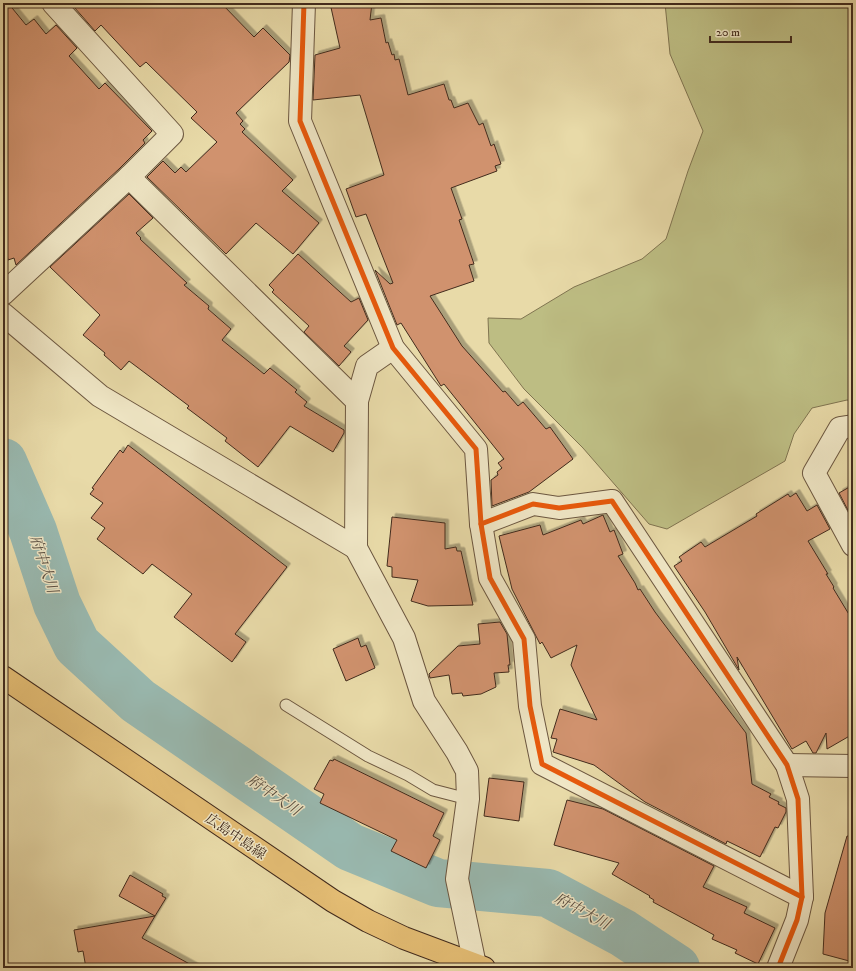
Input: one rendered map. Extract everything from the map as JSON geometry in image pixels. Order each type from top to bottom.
[{"type":"main road","name":"広島中島線","points":[[3,677],[333,901],[404,938],[479,966]]},
{"type":"street","points":[[3,294],[129,177],[172,134],[53,3]]},
{"type":"street","points":[[304,3],[300,121],[394,348],[476,449],[481,524],[490,578],[524,639],[530,706],[542,764],[802,897]]},
{"type":"street","points":[[129,177],[357,401]]},
{"type":"street","points":[[3,314],[100,396],[356,548]]},
{"type":"street","points":[[394,348],[367,366],[357,401],[356,548],[404,638],[424,701],[457,752],[467,771],[468,799],[457,879],[466,924],[479,966]]},
{"type":"street","points":[[853,426],[840,428],[814,473],[853,545]]},
{"type":"street","points":[[481,524],[534,504],[559,508],[612,501],[787,765],[798,799],[802,897],[797,920],[778,968]]},
{"type":"street","points":[[787,765],[853,766]]},
{"type":"lane","points":[[286,705],[368,756],[408,775],[433,790],[468,799]]},
{"type":"green space","points":[[665,3],[853,3],[853,401],[847,400],[812,408],[794,434],[785,461],[667,529],[649,524],[583,448],[524,389],[489,343],[488,318],[521,319],[574,287],[642,259],[666,239],[688,171],[703,131],[670,54]]},
{"type":"building","points":[[3,3],[8,3],[26,25],[34,19],[46,34],[56,25],[77,48],[69,56],[99,89],[105,83],[152,131],[143,140],[145,143],[120,168],[16,265],[14,258],[8,260],[7,255],[3,256]]},
{"type":"building","points":[[78,3],[221,3],[254,37],[263,28],[290,55],[289,62],[236,113],[243,121],[240,124],[245,129],[242,132],[293,180],[282,191],[319,223],[293,254],[256,223],[226,254],[147,177],[163,161],[175,173],[181,167],[186,172],[217,142],[191,118],[197,112],[146,62],[140,67],[101,25],[95,31],[74,7]]},
{"type":"building","points":[[330,3],[372,3],[370,20],[381,18],[386,43],[388,42],[392,55],[394,54],[395,60],[399,59],[408,95],[444,84],[449,100],[451,100],[454,108],[468,103],[479,125],[483,123],[491,146],[494,144],[501,164],[495,166],[497,171],[451,188],[462,219],[459,220],[474,264],[469,265],[474,281],[430,296],[462,346],[503,392],[505,391],[518,406],[523,402],[546,429],[550,427],[573,459],[529,492],[492,506],[491,480],[498,475],[497,472],[502,468],[498,463],[504,459],[444,384],[441,386],[401,323],[397,325],[375,270],[390,284],[393,283],[366,214],[356,217],[346,189],[384,175],[360,95],[313,100],[315,55],[340,48]]},
{"type":"building","points":[[129,194],[153,218],[136,233],[141,238],[140,239],[187,283],[184,285],[209,306],[208,309],[231,329],[222,340],[264,374],[270,368],[297,390],[295,392],[307,402],[304,406],[344,430],[344,433],[333,452],[290,426],[258,467],[225,441],[227,438],[187,408],[189,406],[129,361],[121,370],[104,355],[105,353],[83,335],[100,315],[50,267]]},
{"type":"building","points":[[298,254],[351,302],[359,298],[368,320],[344,346],[351,352],[339,366],[304,332],[309,326],[272,292],[274,290],[269,285]]},
{"type":"building","points":[[128,445],[287,567],[235,634],[246,642],[232,662],[174,617],[192,594],[152,564],[143,574],[97,539],[105,528],[91,518],[103,503],[90,494],[94,489],[92,488],[120,450],[123,453]]},
{"type":"building","points":[[853,485],[853,515],[851,516],[839,493]]},
{"type":"building","points":[[796,493],[807,511],[817,505],[830,529],[808,541],[828,574],[826,574],[834,587],[833,588],[853,621],[853,734],[827,749],[826,733],[816,753],[813,753],[806,741],[792,749],[737,657],[739,670],[705,612],[674,566],[682,561],[679,557],[701,542],[705,547],[757,516],[756,514],[788,494],[790,497]]},
{"type":"building","points":[[603,515],[610,532],[614,530],[623,554],[618,556],[638,590],[640,589],[655,612],[746,733],[752,784],[771,794],[769,797],[779,802],[778,804],[786,808],[786,812],[778,828],[775,827],[760,857],[727,841],[726,844],[645,802],[594,765],[553,752],[557,739],[551,738],[560,709],[597,720],[571,665],[577,645],[551,658],[542,642],[540,644],[512,589],[499,536],[540,525],[543,535],[581,520],[583,524]]},
{"type":"building","points":[[392,517],[445,523],[445,549],[456,547],[457,551],[461,551],[473,605],[428,606],[411,601],[418,580],[392,577],[392,567],[387,566]]},
{"type":"building","points":[[500,622],[507,634],[510,665],[508,665],[509,672],[494,673],[496,687],[481,694],[463,696],[462,693],[452,694],[449,675],[430,678],[429,674],[458,646],[480,644],[478,624]]},
{"type":"building","points":[[358,638],[361,647],[366,645],[375,668],[346,681],[333,649]]},
{"type":"building","points":[[334,759],[444,813],[433,836],[440,840],[426,868],[391,851],[397,840],[320,803],[324,794],[314,789],[330,760],[333,761]]},
{"type":"building","points":[[489,778],[524,782],[519,821],[484,816]]},
{"type":"building","points":[[567,800],[603,809],[714,866],[703,887],[747,907],[744,913],[775,928],[758,964],[735,953],[737,950],[712,939],[714,935],[653,902],[654,900],[649,897],[650,896],[612,874],[619,863],[554,845]]},
{"type":"building","points":[[847,836],[853,837],[853,962],[823,954],[825,913]]},
{"type":"building","points":[[130,875],[163,894],[162,896],[166,898],[155,916],[119,896]]},
{"type":"building","points":[[155,916],[142,938],[197,968],[86,968],[83,951],[78,952],[74,930]]},
{"type":"waterway","name":"府中大川","points":[[3,462],[33,531],[57,604],[77,645],[138,701],[350,847],[438,883],[548,893],[623,933],[676,968]]},
{"type":"cycle path","points":[[304,3],[300,121],[393,348],[476,449],[481,524],[490,578],[524,639],[530,706],[542,764],[802,897]]},
{"type":"cycle path","points":[[481,524],[533,504],[559,508],[612,501],[787,765],[798,799],[802,897],[797,920],[778,968]]}]
